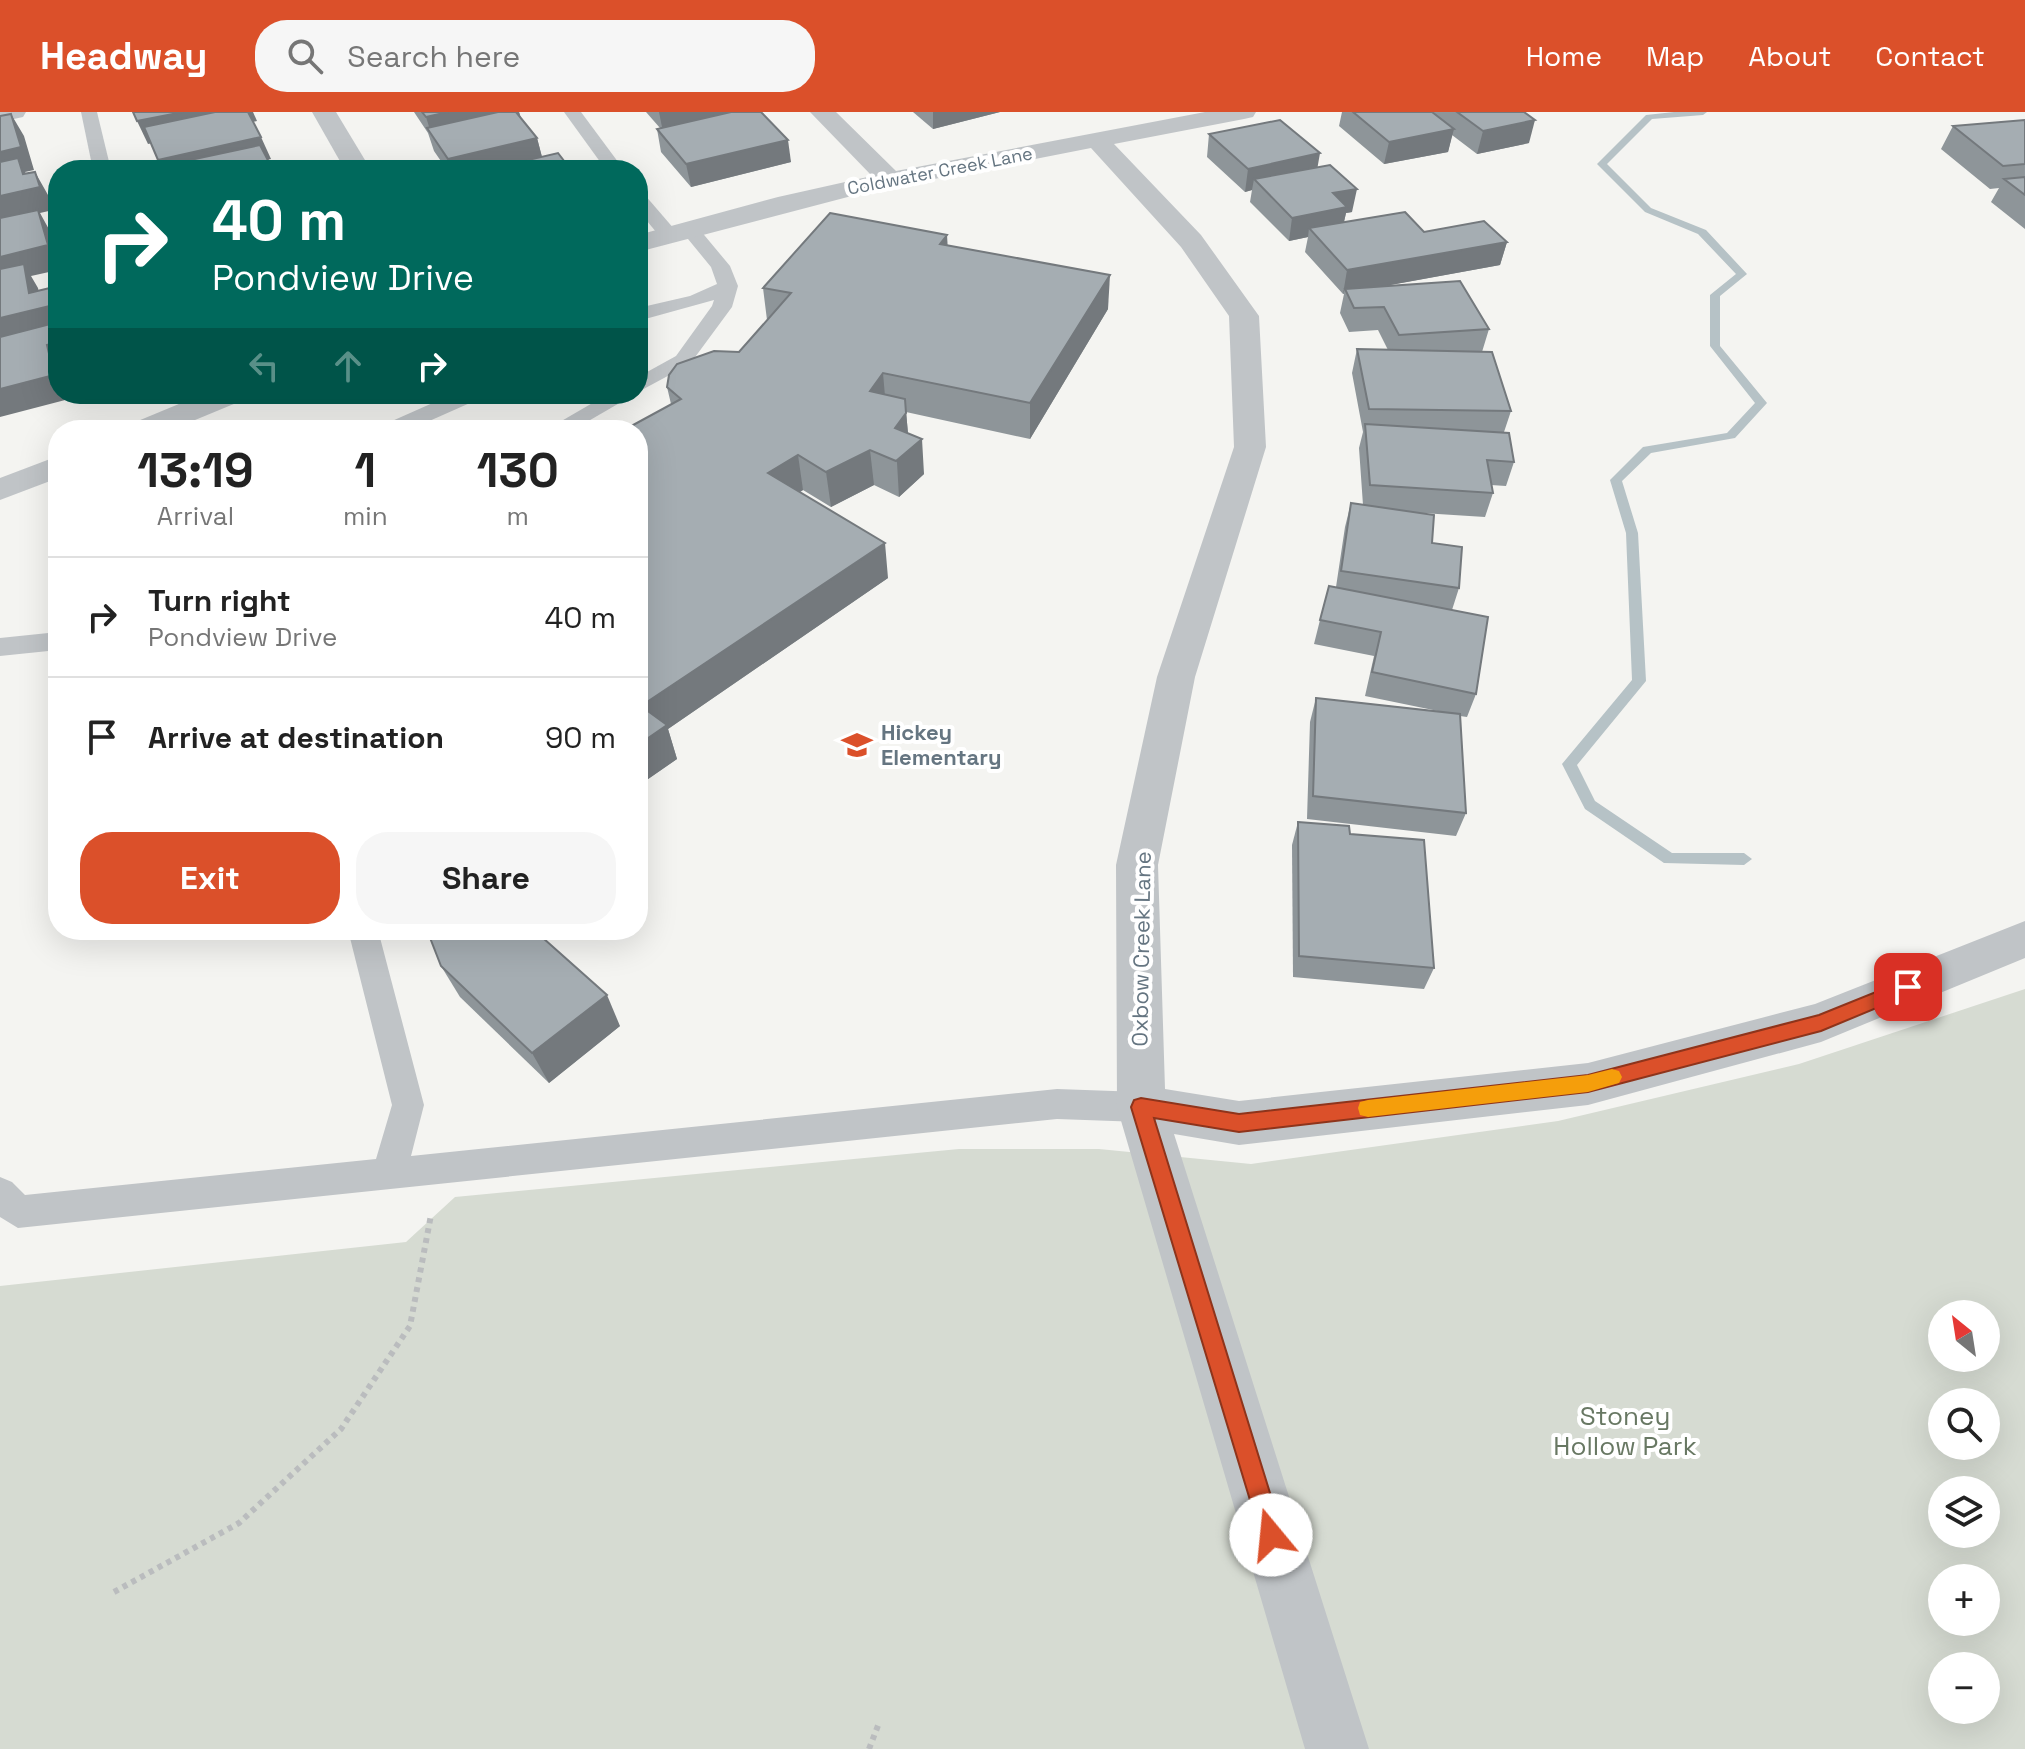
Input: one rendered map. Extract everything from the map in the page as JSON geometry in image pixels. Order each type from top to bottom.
[{"type":"street","points":[[0,115],[14,112]]},
{"type":"street","points":[[324,112],[352,160]]},
{"type":"street","points":[[822,112],[890,179]]},
{"type":"street","name":"Coldwater Creek Lane","points":[[648,241],[890,179],[1244,112]]},
{"type":"street","name":"Oxbow Creek Lane","points":[[1097,140],[1191,241],[1244,316],[1250,447],[1176,677],[1137,865],[1141,1107],[1337,1749]]},
{"type":"street","points":[[159,420],[183,404]]},
{"type":"street","points":[[0,490],[48,470]]},
{"type":"street","points":[[1141,1107],[1239,1123],[1588,1084],[1821,1022],[2025,939]]},
{"type":"lane","points":[[89,112],[100,160]]},
{"type":"lane","points":[[572,112],[608,160]]},
{"type":"lane","points":[[648,206],[720,266],[728,286],[722,307],[683,360],[648,380]]},
{"type":"lane","points":[[648,311],[695,301],[728,286]]},
{"type":"lane","points":[[413,420],[449,404]]},
{"type":"lane","points":[[576,420],[605,404]]},
{"type":"lane","points":[[0,647],[48,642]]},
{"type":"lane","points":[[366,940],[408,1105],[389,1174]]},
{"type":"lane","points":[[0,1193],[18,1212],[1057,1104],[1141,1107]]},
{"type":"path","points":[[114,1592],[239,1523],[341,1429],[410,1326],[440,1169]]},
{"type":"path","points":[[869,1749],[879,1723]]},
{"type":"green space","name":"Stoney Hollow Park","points":[[2025,989],[2025,1749],[0,1749],[0,1286],[406,1242],[455,1197],[959,1149],[1099,1149],[1251,1164],[1558,1121],[1799,1064]]},
{"type":"building","points":[[133,112],[183,112],[137,121]]},
{"type":"building","points":[[215,112],[248,112],[261,137],[158,160],[144,127]]},
{"type":"building","points":[[422,112],[448,112],[426,117]]},
{"type":"building","points":[[498,112],[516,112],[537,138],[448,159],[427,128]]},
{"type":"building","points":[[731,112],[761,112],[788,140],[686,164],[657,129]]},
{"type":"building","points":[[1353,112],[1432,112],[1454,129],[1389,142]]},
{"type":"building","points":[[1457,112],[1524,112],[1535,120],[1483,131]]},
{"type":"building","points":[[11,114],[21,147],[0,152],[0,116]]},
{"type":"building","points":[[1280,120],[1320,153],[1248,169],[1209,134]]},
{"type":"building","points":[[2025,120],[2025,164],[2003,166],[1953,126]]},
{"type":"building","points":[[260,145],[268,160],[190,160]]},
{"type":"building","points":[[558,153],[563,160],[528,160]]},
{"type":"building","points":[[18,158],[23,174],[35,172],[40,187],[0,196],[0,162]]},
{"type":"building","points":[[1330,165],[1357,189],[1333,193],[1347,207],[1292,218],[1254,179]]},
{"type":"building","points":[[2025,177],[2025,195],[2004,179]]},
{"type":"building","points":[[38,210],[48,245],[0,257],[0,218]]},
{"type":"building","points":[[1405,212],[1424,232],[1484,221],[1507,242],[1347,270],[1309,228]]},
{"type":"building","points":[[830,213],[947,235],[940,244],[1110,275],[1030,403],[883,373],[870,391],[905,399],[906,413],[895,428],[922,439],[896,461],[870,450],[826,472],[798,455],[768,473],[885,543],[648,701],[648,420],[642,420],[681,399],[667,387],[669,375],[677,364],[714,351],[739,352],[791,293],[763,288]]},
{"type":"building","points":[[24,264],[29,293],[48,288],[48,306],[0,318],[0,269]]},
{"type":"building","points":[[1460,281],[1489,329],[1399,335],[1384,307],[1354,308],[1345,289]]},
{"type":"building","points":[[48,325],[48,377],[0,389],[0,337]]},
{"type":"building","points":[[1357,349],[1492,352],[1511,411],[1369,409]]},
{"type":"building","points":[[1365,424],[1509,433],[1514,462],[1487,460],[1493,493],[1370,485]]},
{"type":"building","points":[[1351,503],[1434,515],[1432,543],[1462,547],[1459,588],[1341,571]]},
{"type":"building","points":[[1329,586],[1488,617],[1476,694],[1372,672],[1381,632],[1320,620]]},
{"type":"building","points":[[1316,698],[1460,714],[1466,813],[1313,796]]},
{"type":"building","points":[[648,711],[667,725],[648,738]]},
{"type":"building","points":[[1298,822],[1349,826],[1350,834],[1424,840],[1434,968],[1299,956]]},
{"type":"building","points":[[431,940],[545,940],[607,995],[532,1053],[441,966]]},
{"type":"waterway","points":[[1703,112],[1649,117],[1602,164],[1648,210],[1702,232],[1742,274],[1715,295],[1715,346],[1761,403],[1731,436],[1647,450],[1616,480],[1632,533],[1639,681],[1569,764],[1590,805],[1669,859],[1744,859]]},
{"type":"slow traffic","points":[[1368,1108],[1588,1084],[1612,1077]]},
{"type":"place","name":"Hickey Elementary","points":[[857,745]]},
{"type":"route","points":[[1271,1535],[1141,1107],[1239,1123],[1588,1084],[1821,1022],[1908,987]]}]
